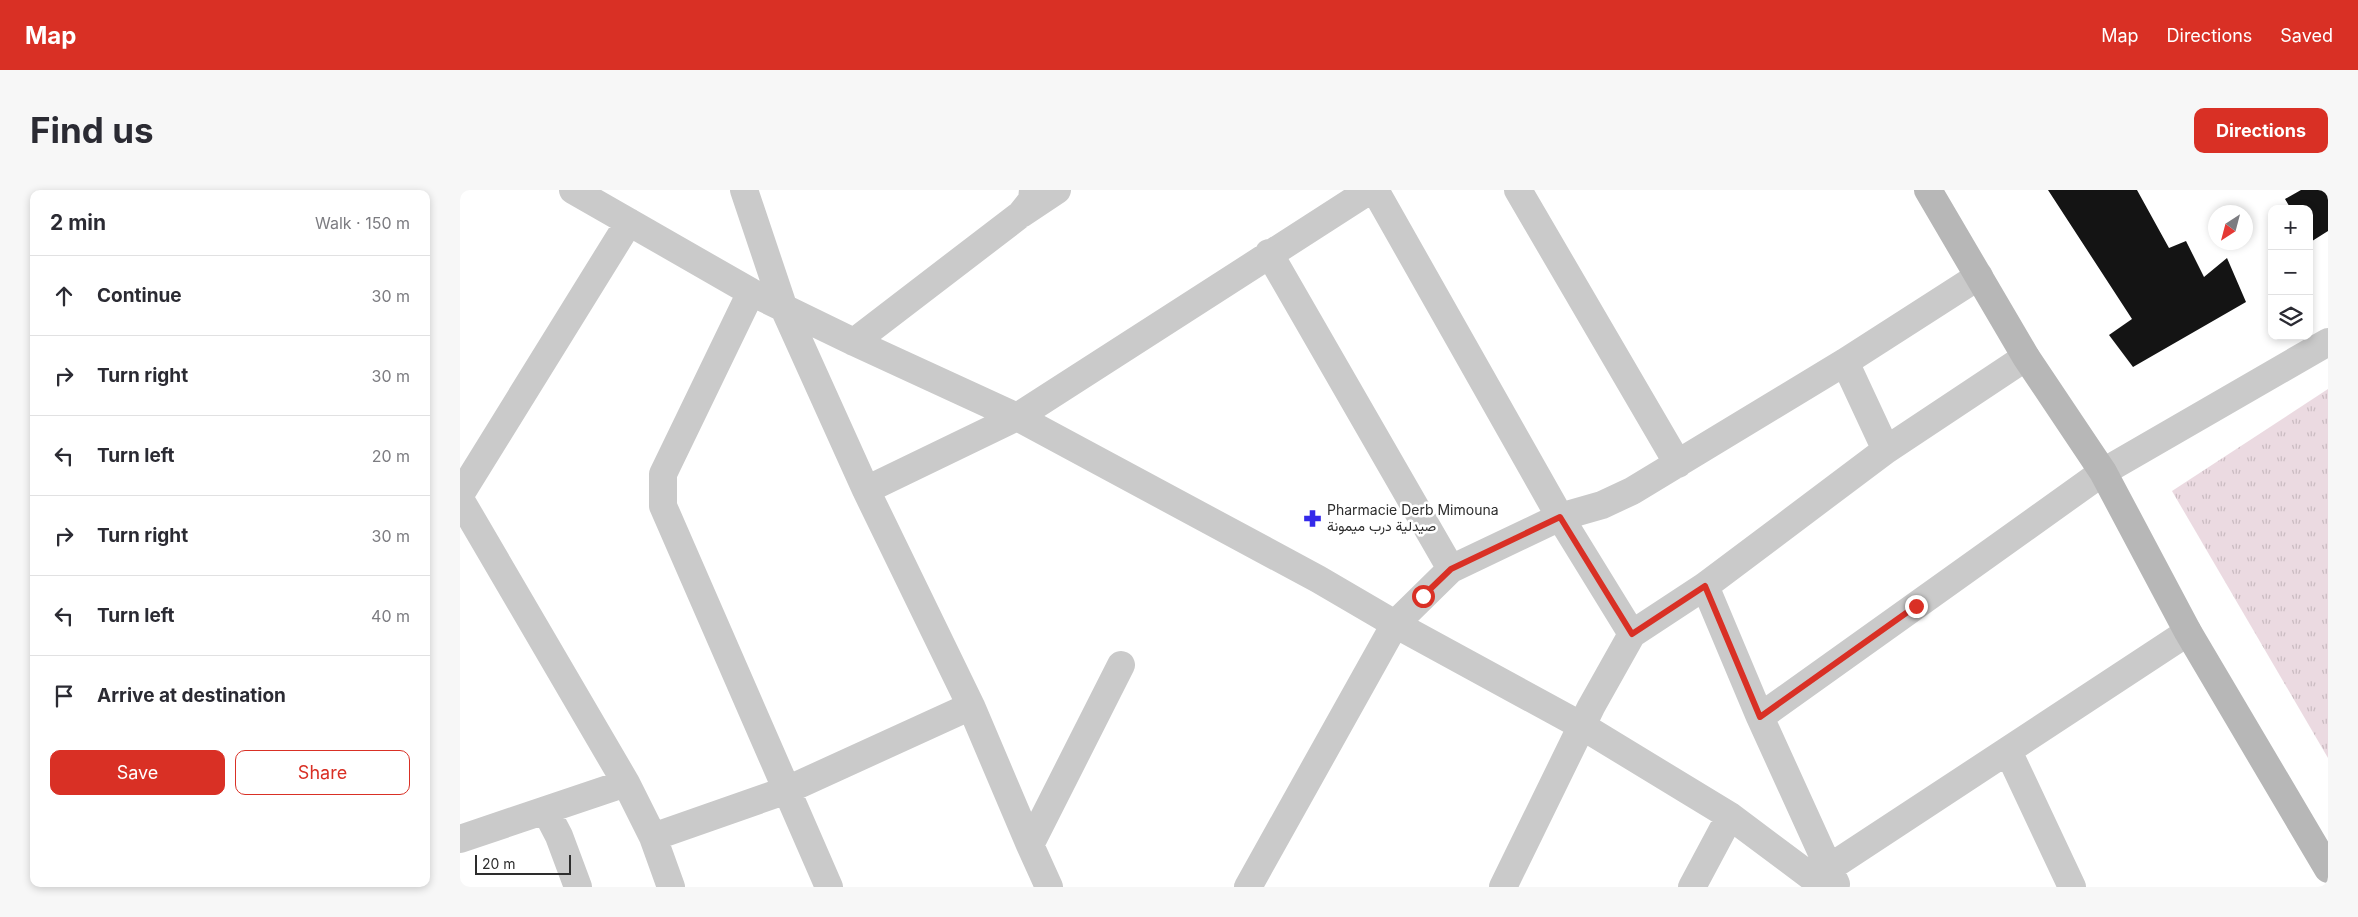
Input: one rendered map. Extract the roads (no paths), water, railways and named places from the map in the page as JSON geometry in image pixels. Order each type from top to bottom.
[{"type":"main road","points":[[1928,190],[2026,357],[2103,472],[2188,632],[2328,869]]},
{"type":"street","points":[[573,190],[751,292],[1017,417],[1318,579],[1395,624],[1582,726],[1730,816],[1831,881]]},
{"type":"street","points":[[744,190],[783,306],[866,490],[971,706],[1030,845],[1050,887]]},
{"type":"street","points":[[1021,214],[1032,200],[1033,190]]},
{"type":"street","points":[[854,342],[1021,214],[1057,190]]},
{"type":"street","points":[[866,490],[1017,417],[1269,253],[1370,190]]},
{"type":"street","points":[[1375,190],[1560,517],[1632,634]]},
{"type":"street","points":[[1518,190],[1678,464]]},
{"type":"street","points":[[460,495],[628,222]]},
{"type":"street","points":[[1269,253],[1451,569]]},
{"type":"street","points":[[1248,887],[1395,624],[1451,569],[1560,517],[1602,505],[1678,464],[1845,362],[1979,276]]},
{"type":"street","points":[[751,292],[663,474],[663,506],[829,887]]},
{"type":"street","points":[[1760,717],[2103,472],[2328,342]]},
{"type":"street","points":[[1503,887],[1582,726],[1632,634],[1705,586],[1886,450],[2026,357]]},
{"type":"street","points":[[1845,362],[1886,450]]},
{"type":"street","points":[[460,499],[626,783],[653,837],[671,887]]},
{"type":"street","points":[[1705,586],[1831,881]]},
{"type":"street","points":[[1831,881],[2008,750],[2188,632]]},
{"type":"street","points":[[1030,845],[1121,664]]},
{"type":"street","points":[[653,837],[787,790],[971,706]]},
{"type":"street","points":[[2008,750],[2072,887]]},
{"type":"street","points":[[460,839],[626,783]]},
{"type":"street","points":[[546,811],[578,887]]},
{"type":"street","points":[[1692,887],[1730,816]]},
{"type":"place","name":"Pharmacie Derb Mimouna صيدلية درب ميمونة","points":[[1313,518]]}]
